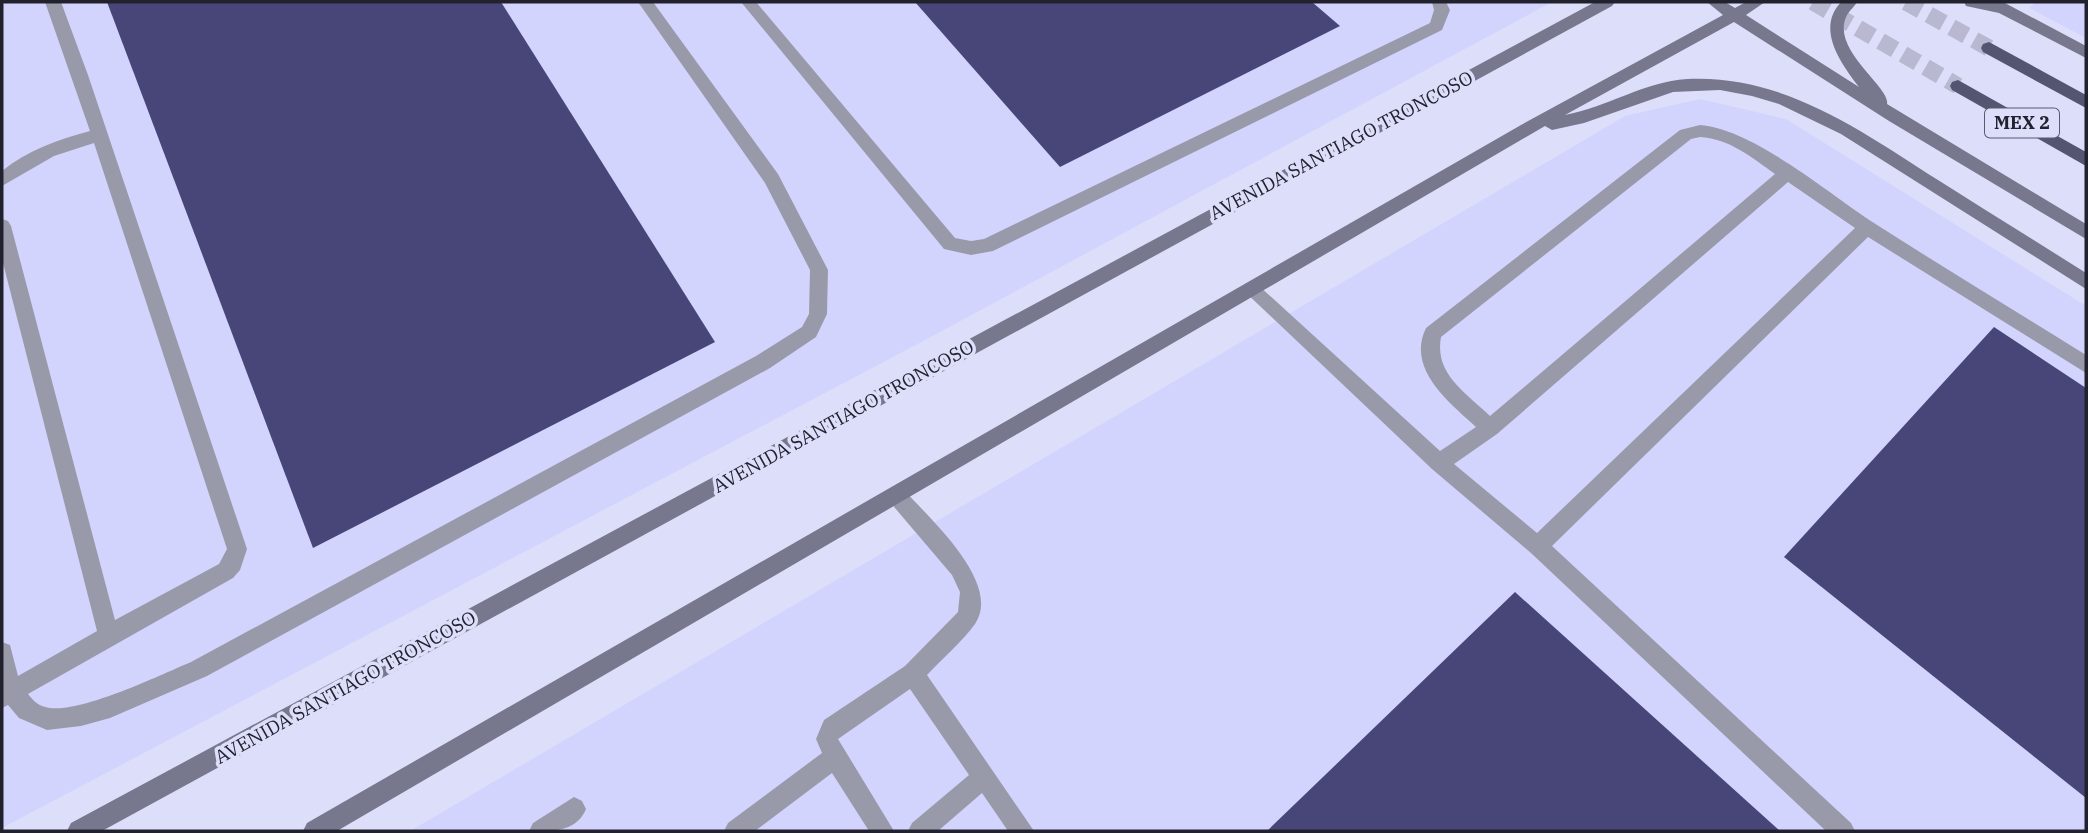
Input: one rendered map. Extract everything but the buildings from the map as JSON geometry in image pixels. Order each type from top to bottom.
[{"type":"highway","name":"MEX 2","points":[[1989,48],[2086,102]]},
{"type":"highway","name":"MEX 2","points":[[1958,86],[2086,160]]},
{"type":"main road","name":"AVENIDA SANTIAGO TRONCOSO","points":[[79,831],[1607,2]]},
{"type":"main road","points":[[1714,2],[1895,117],[2086,232]]},
{"type":"main road","points":[[315,831],[1527,129],[1758,2]]},
{"type":"main road","points":[[1850,2],[1844,6],[1837,22],[1838,38],[1851,66],[1895,117]]},
{"type":"main road","points":[[1971,2],[2002,4],[2086,53]]},
{"type":"main road","points":[[1527,129],[1592,115],[1649,92],[1685,85],[1742,87],[1763,92],[1802,107],[1864,141],[2086,282]]},
{"type":"lane","points":[[6,695],[226,571],[233,563],[237,549],[100,135],[53,2]]},
{"type":"lane","points":[[2,652],[6,695],[27,710],[47,719],[81,715],[110,707],[199,668],[764,362],[809,332],[818,314],[819,270],[772,179],[645,2]]},
{"type":"lane","points":[[748,2],[950,244],[971,248],[987,246],[1437,26],[1443,10],[1439,2]]},
{"type":"lane","points":[[1490,428],[1436,375],[1429,359],[1429,345],[1433,333],[1686,134],[1712,131],[1730,137],[2086,365]]},
{"type":"lane","points":[[2,180],[47,150],[100,135]]},
{"type":"lane","points":[[1439,463],[1490,428],[1787,173]]},
{"type":"lane","points":[[2,226],[109,636]]},
{"type":"lane","points":[[1538,546],[1867,227]]},
{"type":"lane","points":[[1251,289],[1439,463],[1538,546],[1843,831]]},
{"type":"lane","points":[[882,831],[835,757],[827,739],[832,728],[913,674],[968,616],[971,591],[959,568],[896,495]]},
{"type":"lane","points":[[913,674],[1022,831]]},
{"type":"lane","points":[[736,831],[835,757]]},
{"type":"lane","points":[[920,831],[983,778]]},
{"type":"lane","points":[[541,831],[574,809]]},
{"type":"shaded area","points":[[2,2],[1552,2],[942,331],[2,828]]},
{"type":"shaded area","points":[[2036,2],[2086,2],[2086,38],[2029,8]]},
{"type":"shaded area","points":[[1700,99],[1786,119],[2086,306],[2086,831],[410,831],[1625,116]]},
{"type":"tunnel","points":[[1813,2],[1958,86]]},
{"type":"tunnel","points":[[1906,2],[1989,48]]}]
